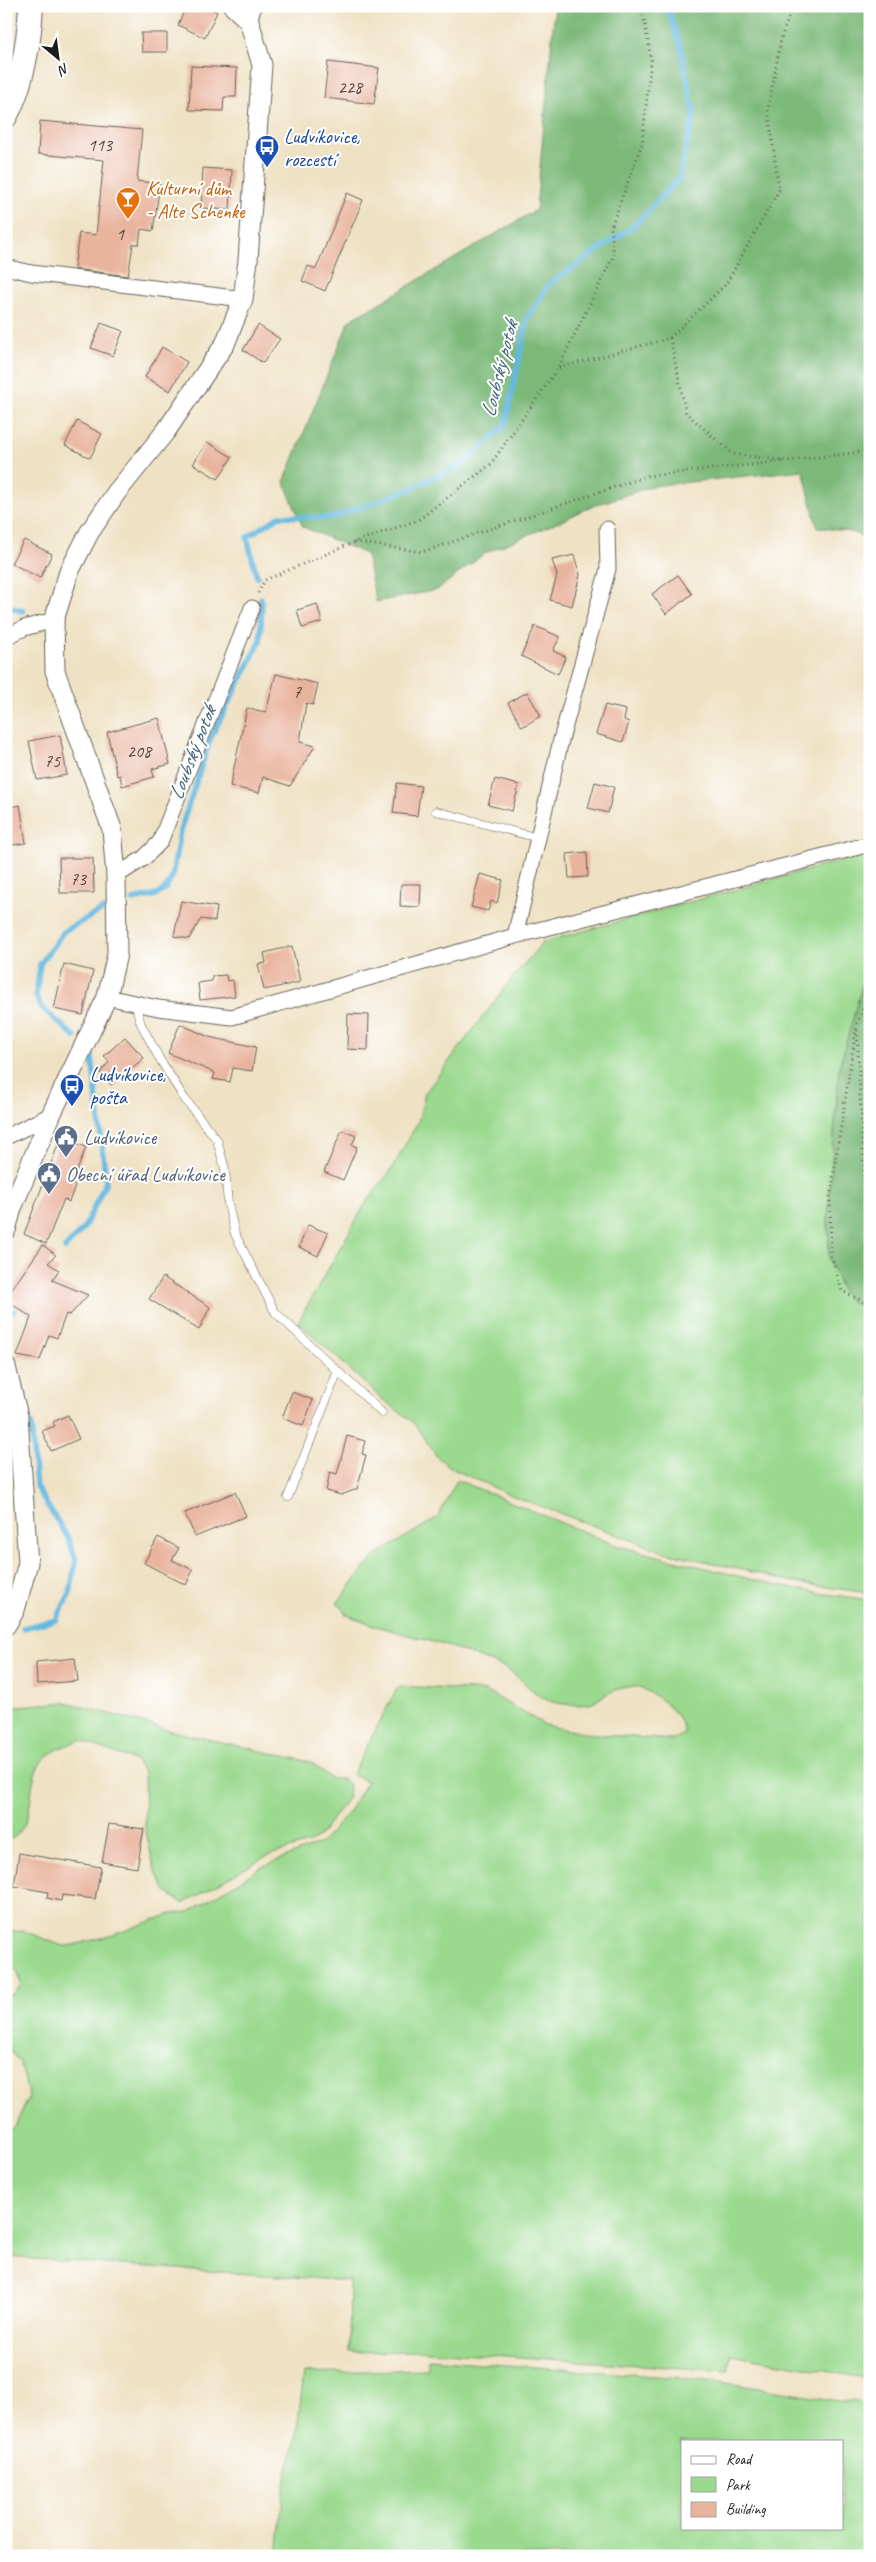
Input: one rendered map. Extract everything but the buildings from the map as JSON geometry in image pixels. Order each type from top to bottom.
[{"type":"main road","points":[[6,115],[22,71],[30,30],[31,6]]},
{"type":"street","points":[[6,1230],[12,1208],[51,1114],[106,997],[117,954],[116,876],[112,829],[55,671],[54,620],[69,572],[89,533],[116,493],[166,430],[226,344],[243,299],[248,260],[262,65],[251,14],[233,6]]},
{"type":"street","points":[[6,267],[31,272],[243,299]]},
{"type":"street","points":[[515,936],[538,838],[608,569],[607,529]]},
{"type":"street","points":[[116,876],[144,858],[160,842],[252,608]]},
{"type":"street","points":[[6,637],[24,628],[54,620]]},
{"type":"street","points":[[106,997],[135,1004],[232,1017],[515,936],[870,844]]},
{"type":"street","points":[[6,1137],[51,1114]]},
{"type":"street","points":[[6,1367],[18,1416],[28,1563],[15,1610],[6,1626]]},
{"type":"lane","points":[[436,811],[538,838]]},
{"type":"lane","points":[[135,1004],[141,1024],[159,1058],[184,1098],[217,1140],[225,1169],[228,1204],[235,1234],[275,1312],[382,1412]]},
{"type":"lane","points":[[288,1497],[338,1371]]},
{"type":"path","points":[[252,608],[265,580],[355,542],[418,520],[490,465],[558,368],[614,255],[611,227],[642,144],[651,60],[642,6]]},
{"type":"path","points":[[558,368],[670,338],[726,284],[779,190],[768,108],[782,35],[793,6]]},
{"type":"path","points":[[670,338],[686,413],[733,454],[786,461]]},
{"type":"path","points":[[355,542],[422,552],[647,476],[870,451]]},
{"type":"path","points":[[870,992],[857,1022],[830,1197],[831,1255],[842,1291],[870,1305]]},
{"type":"path","points":[[857,1022],[865,1195],[870,1199]]},
{"type":"green space","points":[[555,6],[870,6],[870,540],[851,532],[817,527],[803,470],[652,486],[587,508],[485,553],[437,590],[376,602],[366,554],[303,527],[284,482],[349,321],[536,210]]},
{"type":"green space","points":[[870,853],[870,957],[839,1068],[828,1215],[829,1259],[842,1291],[851,1302],[870,1310],[870,1593],[803,1584],[661,1551],[513,1496],[455,1470],[438,1458],[413,1422],[382,1399],[298,1322],[367,1201],[391,1170],[418,1122],[425,1093],[513,977],[543,942]]},
{"type":"green space","points":[[870,957],[869,1310],[851,1302],[842,1291],[829,1259],[828,1215],[839,1068]]},
{"type":"green space","points":[[457,1480],[618,1546],[750,1579],[819,1593],[870,1600],[870,2379],[731,2354],[728,2371],[430,2351],[349,2352],[350,2281],[6,2257],[6,2133],[15,2127],[29,2097],[20,2063],[6,2046],[6,1996],[15,1993],[21,1985],[18,1972],[6,1962],[6,1932],[24,1931],[63,1946],[113,1935],[170,1914],[189,1912],[262,1867],[321,1843],[346,1816],[367,1781],[352,1775],[396,1690],[401,1686],[486,1691],[545,1725],[583,1733],[673,1740],[682,1735],[684,1731],[673,1711],[655,1696],[642,1689],[630,1687],[615,1690],[587,1705],[556,1703],[534,1692],[517,1676],[503,1667],[454,1648],[376,1626],[347,1615],[337,1603],[365,1567],[378,1554],[438,1517]]},
{"type":"green space","points":[[66,1702],[176,1732],[311,1762],[332,1779],[343,1779],[349,1785],[348,1797],[320,1836],[308,1843],[265,1857],[183,1904],[167,1893],[155,1871],[145,1828],[144,1773],[136,1761],[80,1740],[54,1751],[45,1757],[37,1770],[26,1822],[12,1839],[6,1837],[6,1707]]},
{"type":"green space","points":[[428,2359],[708,2380],[839,2401],[870,2402],[870,2556],[277,2556],[284,2484],[295,2444],[304,2373],[428,2369]]},
{"type":"waterway","name":"Loubský potok","points":[[257,577],[247,537],[280,516],[331,518],[408,490],[463,464],[505,426],[528,317],[549,284],[635,225],[679,178],[694,114],[681,48],[667,6]]},
{"type":"waterway","name":"Loubský potok","points":[[133,900],[157,895],[166,888],[172,877],[180,831],[211,737],[260,642],[261,598]]},
{"type":"waterway","points":[[6,606],[23,611]]},
{"type":"waterway","name":"Loubský potok","points":[[75,1037],[41,1007],[36,996],[40,964],[64,931],[104,909]]},
{"type":"waterway","name":"Loubský potok","points":[[65,1248],[84,1228],[106,1182],[92,1056]]},
{"type":"waterway","name":"Loubský potok","points":[[6,1310],[14,1311]]},
{"type":"waterway","points":[[23,1628],[56,1620],[70,1593],[76,1560],[68,1538],[36,1487],[31,1423]]},
{"type":"place","name":"Ludvíkovice, rozcestí","points":[[267,168]]},
{"type":"place","name":"Kulturní dům - Alte Schenke","points":[[128,220]]},
{"type":"place","name":"Ludvíkovice, pošta","points":[[72,1107]]},
{"type":"place","name":"Ludvíkovice","points":[[66,1158]]},
{"type":"place","name":"Obecní úřad Ludvíkovice","points":[[49,1195]]}]
